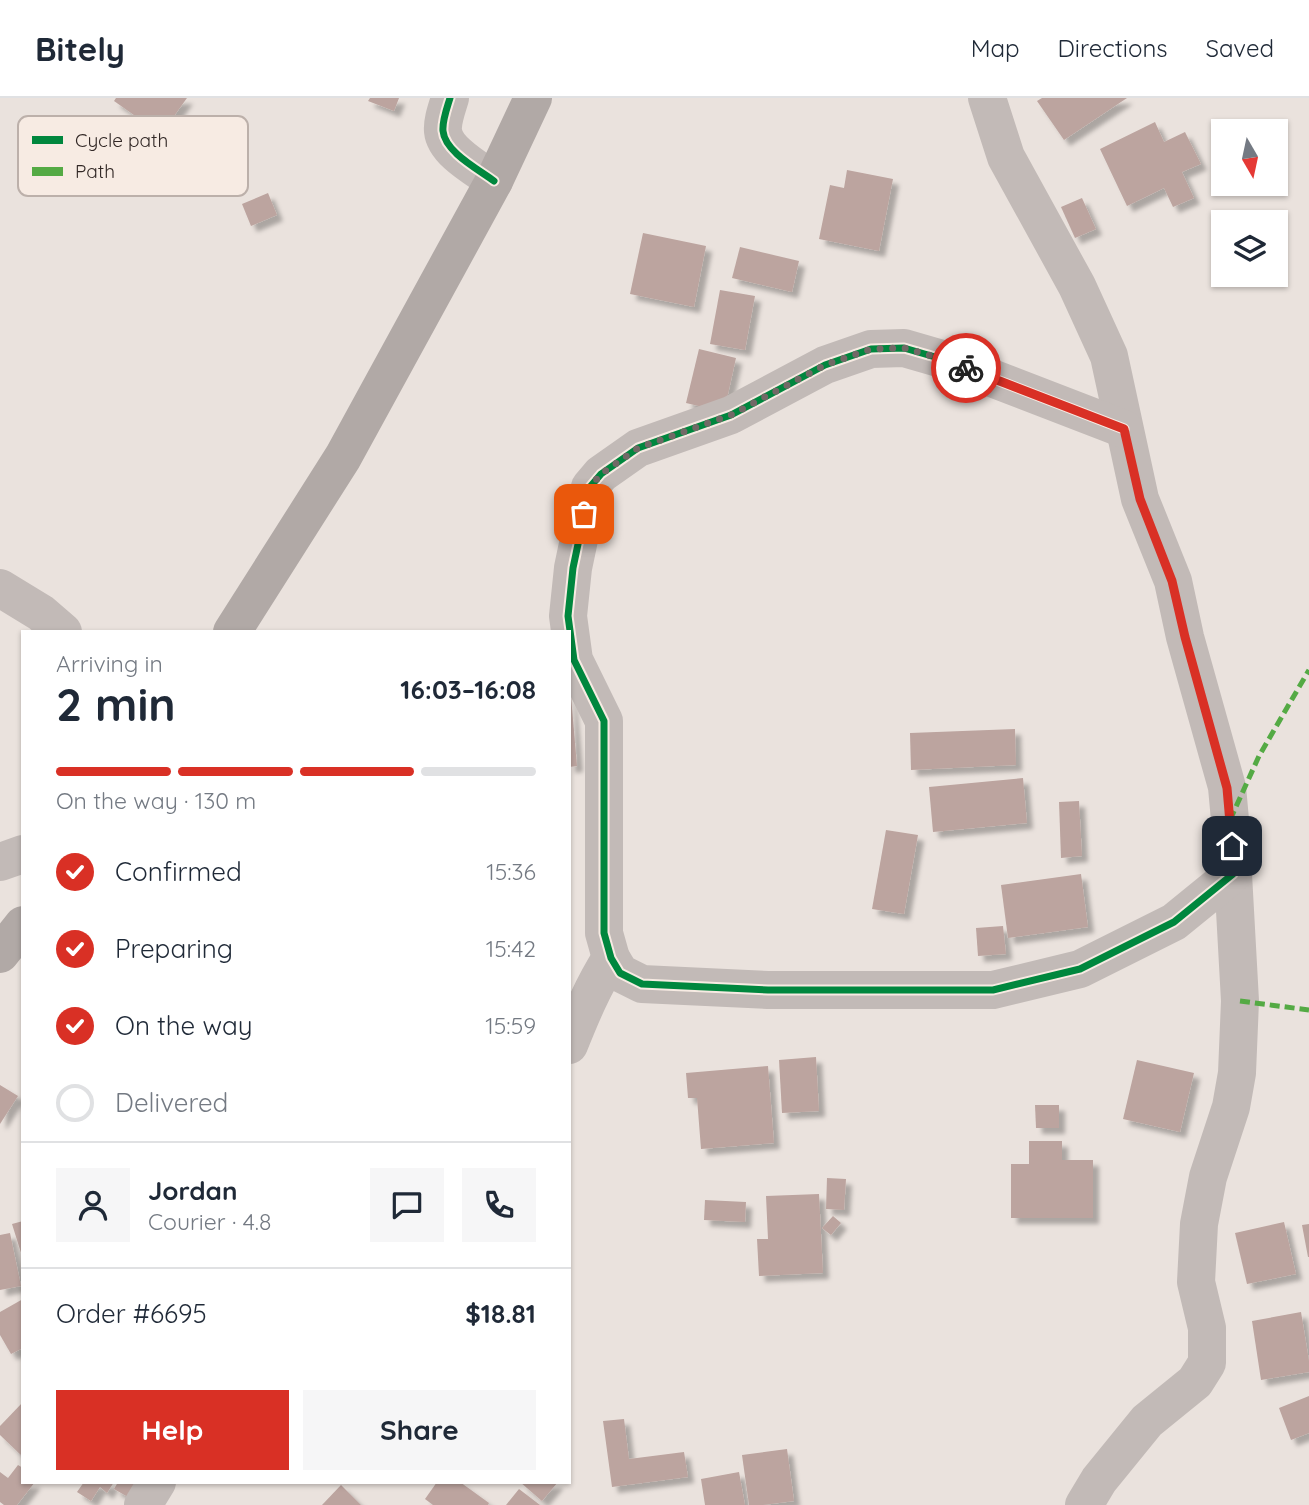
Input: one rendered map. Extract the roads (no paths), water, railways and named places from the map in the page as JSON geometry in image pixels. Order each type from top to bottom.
[{"type":"main road","points":[[233,630],[343,457],[494,181],[533,98]]},
{"type":"main road","points":[[0,954],[21,928]]},
{"type":"street","points":[[450,98],[442,128],[445,142],[455,153],[494,181]]},
{"type":"street","points":[[987,98],[1006,157],[1077,286],[1109,356],[1140,499],[1172,581],[1227,788],[1233,874],[1240,1001],[1237,1073],[1231,1107],[1206,1188],[1199,1224],[1196,1270],[1196,1282],[1207,1328],[1207,1363],[1195,1382],[1147,1421],[1099,1480],[1084,1505]]},
{"type":"street","points":[[570,630],[568,617],[573,568],[590,487],[601,474],[638,448],[731,415],[825,365],[871,349],[904,348],[942,359],[1124,429]]},
{"type":"street","points":[[0,588],[41,613],[61,630]]},
{"type":"street","points":[[571,638],[574,660],[604,721],[604,933],[611,958],[620,973],[642,984],[768,990],[993,990],[1080,969],[1174,922],[1233,874]]},
{"type":"street","points":[[0,862],[21,855]]},
{"type":"street","points":[[571,1040],[593,989],[611,958]]},
{"type":"street","points":[[144,1505],[156,1484]]}]
